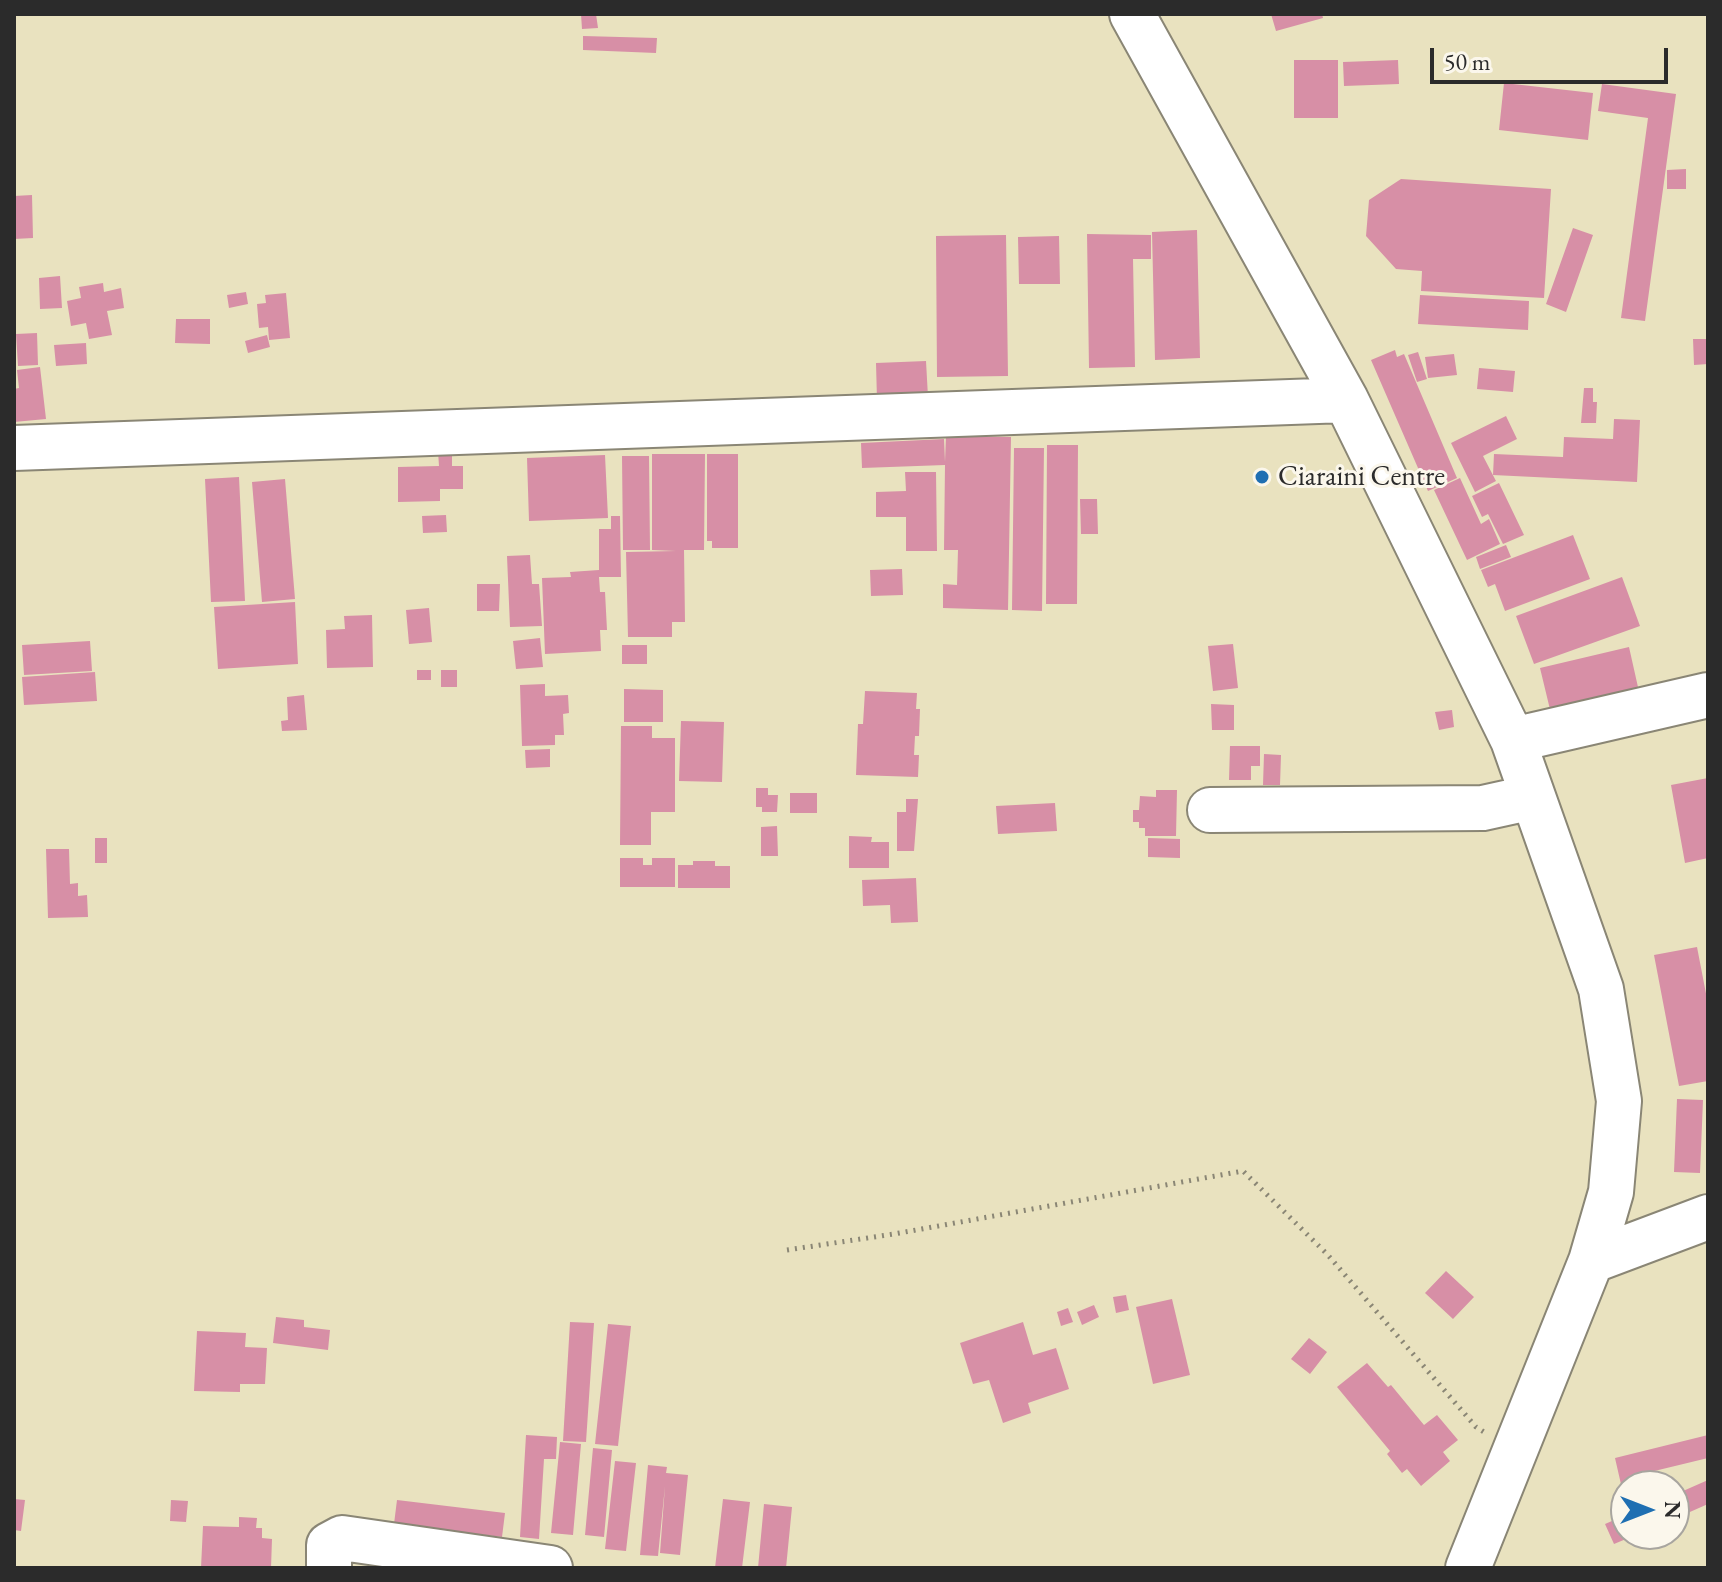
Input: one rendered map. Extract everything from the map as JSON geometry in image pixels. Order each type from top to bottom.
[{"type":"street","points":[[1132,14],[1346,400],[1513,740],[1601,989],[1619,1101],[1611,1192],[1591,1261],[1468,1568]]},
{"type":"street","points":[[14,448],[1346,400]]},
{"type":"street","points":[[1513,740],[1708,695]]},
{"type":"street","points":[[1210,810],[1483,808],[1533,797]]},
{"type":"street","points":[[1591,1261],[1708,1217]]},
{"type":"street","points":[[329,1568],[329,1545],[342,1538],[550,1568]]},
{"type":"path","points":[[787,1250],[894,1234],[1243,1171],[1327,1254],[1476,1427],[1514,1450]]},
{"type":"building","points":[[581,14],[596,14],[598,28],[582,29]]},
{"type":"building","points":[[1271,14],[1322,14],[1323,18],[1276,31]]},
{"type":"building","points":[[583,36],[657,38],[656,53],[583,50]]},
{"type":"building","points":[[1294,60],[1338,60],[1338,118],[1294,118]]},
{"type":"building","points":[[1398,60],[1399,84],[1344,86],[1343,62]]},
{"type":"building","points":[[1504,83],[1593,93],[1588,140],[1499,130]]},
{"type":"building","points":[[1602,84],[1676,94],[1645,321],[1621,318],[1648,118],[1598,111]]},
{"type":"building","points":[[1686,169],[1686,189],[1667,189],[1667,170]]},
{"type":"building","points":[[1401,179],[1551,189],[1544,298],[1421,291],[1422,271],[1396,269],[1366,236],[1369,200]]},
{"type":"building","points":[[32,195],[33,238],[14,239],[14,196]]},
{"type":"building","points":[[1573,228],[1593,235],[1566,312],[1546,304]]},
{"type":"building","points":[[1197,230],[1200,358],[1155,360],[1152,232]]},
{"type":"building","points":[[1087,234],[1151,235],[1151,259],[1133,259],[1135,367],[1089,368]]},
{"type":"building","points":[[1006,235],[1008,376],[937,377],[936,236]]},
{"type":"building","points":[[1059,236],[1060,284],[1019,284],[1018,237]]},
{"type":"building","points":[[60,276],[62,308],[40,309],[39,278]]},
{"type":"building","points":[[103,283],[104,292],[121,288],[124,308],[107,311],[112,335],[89,339],[86,323],[71,326],[67,301],[81,298],[79,287]]},
{"type":"building","points":[[246,292],[248,304],[229,308],[227,295]]},
{"type":"building","points":[[286,293],[290,338],[269,340],[268,327],[259,328],[257,304],[266,303],[265,295]]},
{"type":"building","points":[[1420,295],[1529,301],[1528,330],[1418,324]]},
{"type":"building","points":[[176,319],[210,319],[210,344],[175,343]]},
{"type":"building","points":[[37,333],[38,365],[18,366],[16,334]]},
{"type":"building","points":[[267,335],[270,347],[248,353],[245,341]]},
{"type":"building","points":[[1693,339],[1708,339],[1708,364],[1694,365]]},
{"type":"building","points":[[86,343],[87,364],[56,366],[54,345]]},
{"type":"building","points":[[1395,350],[1397,357],[1404,354],[1457,478],[1428,491],[1371,360]]},
{"type":"building","points":[[1418,352],[1427,379],[1417,382],[1408,355]]},
{"type":"building","points":[[1454,354],[1457,375],[1428,378],[1425,357]]},
{"type":"building","points":[[926,361],[928,397],[877,400],[876,363]]},
{"type":"building","points":[[40,367],[46,419],[14,422],[14,389],[19,388],[17,370]]},
{"type":"building","points":[[1479,368],[1515,371],[1513,392],[1477,389]]},
{"type":"building","points":[[1584,388],[1593,388],[1593,402],[1597,402],[1596,423],[1581,423]]},
{"type":"building","points":[[1506,416],[1517,439],[1483,456],[1496,481],[1475,492],[1451,443]]},
{"type":"building","points":[[1614,419],[1640,420],[1637,482],[1493,475],[1494,454],[1563,457],[1564,437],[1613,439]]},
{"type":"building","points":[[946,436],[1011,437],[1008,610],[943,608],[943,584],[957,585],[958,550],[944,550],[945,465],[862,468],[861,443],[944,439],[945,462]]},
{"type":"building","points":[[1047,445],[1078,445],[1077,604],[1046,604]]},
{"type":"building","points":[[1014,448],[1044,448],[1042,611],[1012,610]]},
{"type":"building","points":[[438,451],[452,451],[452,466],[463,466],[463,489],[440,489],[440,501],[398,502],[398,467],[439,466]]},
{"type":"building","points":[[652,454],[705,454],[704,550],[684,550],[685,622],[672,622],[672,637],[628,637],[626,552],[676,551],[652,550]]},
{"type":"building","points":[[707,454],[738,454],[738,548],[712,548],[712,541],[707,541]]},
{"type":"building","points":[[605,455],[608,518],[529,521],[527,458]]},
{"type":"building","points":[[622,456],[649,456],[650,550],[623,550]]},
{"type":"building","points":[[905,472],[936,472],[937,551],[906,551],[906,517],[876,517],[876,492],[906,491]]},
{"type":"building","points":[[239,477],[245,601],[211,602],[205,479]]},
{"type":"building","points":[[1460,478],[1481,524],[1489,519],[1500,544],[1467,560],[1434,490]]},
{"type":"building","points":[[285,479],[295,599],[262,602],[252,482]]},
{"type":"building","points":[[1499,483],[1524,535],[1503,544],[1488,514],[1482,517],[1472,496]]},
{"type":"building","points":[[1080,499],[1097,499],[1098,534],[1081,534]]},
{"type":"building","points":[[446,515],[447,532],[423,533],[422,516]]},
{"type":"building","points":[[611,516],[620,516],[621,577],[599,577],[600,592],[605,592],[607,630],[600,630],[601,651],[545,654],[542,578],[571,577],[570,572],[599,570],[599,529],[611,529]]},
{"type":"building","points":[[1573,535],[1590,579],[1505,611],[1495,584],[1488,587],[1481,570]]},
{"type":"building","points":[[1506,545],[1511,557],[1480,569],[1476,557]]},
{"type":"building","points":[[530,555],[532,584],[539,584],[542,626],[510,627],[507,556]]},
{"type":"building","points":[[902,569],[903,595],[871,596],[870,570]]},
{"type":"building","points":[[1622,577],[1640,626],[1534,664],[1516,616]]},
{"type":"building","points":[[477,584],[500,584],[499,611],[477,611]]},
{"type":"building","points":[[295,602],[298,664],[218,669],[214,607]]},
{"type":"building","points":[[429,608],[432,642],[409,644],[406,610]]},
{"type":"building","points":[[372,615],[373,667],[327,668],[326,630],[345,629],[344,616]]},
{"type":"building","points":[[540,638],[543,667],[516,669],[513,641]]},
{"type":"building","points":[[90,641],[92,671],[24,675],[22,645]]},
{"type":"building","points":[[1233,644],[1238,688],[1213,691],[1208,646]]},
{"type":"building","points":[[622,645],[647,645],[647,664],[622,664]]},
{"type":"building","points":[[1629,647],[1642,705],[1554,726],[1540,668]]},
{"type":"building","points":[[417,670],[431,670],[431,680],[417,680]]},
{"type":"building","points":[[441,670],[457,670],[457,687],[441,687]]},
{"type":"building","points":[[95,672],[97,701],[24,705],[22,677]]},
{"type":"building","points":[[545,684],[545,696],[568,695],[569,713],[563,714],[564,735],[555,735],[555,745],[522,746],[520,685]]},
{"type":"building","points":[[624,689],[663,690],[663,722],[624,722]]},
{"type":"building","points":[[865,691],[917,693],[919,736],[915,736],[914,755],[919,755],[918,777],[856,775],[858,724],[863,724]]},
{"type":"building","points":[[304,695],[307,730],[282,731],[281,721],[288,720],[287,697]]},
{"type":"building","points":[[1211,704],[1234,705],[1234,730],[1212,730]]},
{"type":"building","points":[[1452,710],[1454,727],[1439,730],[1435,712]]},
{"type":"building","points":[[681,721],[724,722],[722,782],[679,781]]},
{"type":"building","points":[[621,726],[652,726],[652,738],[675,738],[675,812],[651,812],[651,845],[620,845]]},
{"type":"building","points":[[1230,746],[1260,746],[1260,766],[1251,766],[1251,780],[1229,780]]},
{"type":"building","points":[[550,749],[550,767],[526,768],[525,750]]},
{"type":"building","points":[[1264,754],[1281,755],[1280,785],[1263,785]]},
{"type":"building","points":[[1708,778],[1708,858],[1685,863],[1671,785]]},
{"type":"building","points":[[756,788],[768,788],[768,795],[778,795],[777,812],[762,812],[762,807],[756,807]]},
{"type":"building","points":[[1156,790],[1177,790],[1176,836],[1145,836],[1145,828],[1139,828],[1139,822],[1133,822],[1133,810],[1139,810],[1140,796],[1156,797]]},
{"type":"building","points":[[790,793],[817,793],[817,813],[790,813]]},
{"type":"building","points":[[906,799],[918,799],[914,851],[897,851],[897,812],[906,812]]},
{"type":"building","points":[[1055,803],[1057,831],[998,834],[996,806]]},
{"type":"building","points":[[777,826],[778,856],[761,856],[761,827]]},
{"type":"building","points":[[849,836],[872,837],[871,842],[889,842],[889,868],[849,868]]},
{"type":"building","points":[[95,838],[107,838],[107,863],[95,863]]},
{"type":"building","points":[[1148,838],[1180,839],[1180,858],[1148,857]]},
{"type":"building","points":[[46,849],[69,849],[70,884],[78,883],[78,896],[87,895],[88,917],[48,918]]},
{"type":"building","points":[[620,858],[643,858],[643,865],[652,865],[652,858],[675,858],[675,887],[620,887]]},
{"type":"building","points":[[693,861],[715,861],[715,866],[730,866],[730,888],[678,888],[678,865],[693,865]]},
{"type":"building","points":[[916,878],[918,922],[891,923],[890,905],[863,906],[862,880]]},
{"type":"building","points":[[1697,947],[1708,1004],[1708,1081],[1679,1086],[1654,955]]},
{"type":"building","points":[[1677,1099],[1703,1100],[1700,1173],[1674,1172]]},
{"type":"building","points":[[1446,1271],[1474,1297],[1453,1319],[1425,1293]]},
{"type":"building","points":[[1126,1295],[1129,1310],[1116,1313],[1113,1297]]},
{"type":"building","points":[[1172,1299],[1190,1375],[1153,1384],[1136,1307]]},
{"type":"building","points":[[1094,1305],[1099,1317],[1082,1325],[1077,1312]]},
{"type":"building","points":[[1068,1308],[1073,1322],[1061,1326],[1057,1312]]},
{"type":"building","points":[[276,1317],[304,1320],[304,1327],[330,1330],[328,1350],[273,1343]]},
{"type":"building","points":[[570,1322],[594,1323],[586,1442],[563,1441]]},
{"type":"building","points":[[1023,1322],[1033,1355],[1056,1348],[1069,1389],[1028,1403],[1031,1413],[1003,1423],[989,1380],[973,1384],[960,1343]]},
{"type":"building","points":[[608,1324],[631,1326],[618,1446],[595,1444]]},
{"type":"building","points":[[197,1331],[246,1333],[245,1347],[267,1348],[265,1384],[240,1384],[240,1392],[194,1391]]},
{"type":"building","points":[[1309,1338],[1327,1352],[1310,1374],[1291,1359]]},
{"type":"building","points":[[1367,1363],[1388,1387],[1391,1385],[1424,1425],[1437,1415],[1458,1440],[1443,1452],[1450,1461],[1421,1486],[1407,1469],[1402,1473],[1387,1454],[1390,1451],[1337,1387]]},
{"type":"building","points":[[526,1435],[557,1437],[556,1459],[544,1459],[539,1539],[520,1537]]},
{"type":"building","points":[[1708,1435],[1708,1458],[1658,1470],[1618,1470],[1615,1458]]},
{"type":"building","points":[[560,1442],[581,1444],[573,1535],[551,1533]]},
{"type":"building","points":[[593,1448],[612,1450],[604,1537],[585,1535]]},
{"type":"building","points":[[615,1461],[636,1463],[626,1551],[605,1549]]},
{"type":"building","points":[[648,1465],[667,1467],[666,1473],[688,1475],[680,1555],[660,1553],[665,1486],[658,1556],[640,1555]]},
{"type":"building","points":[[1708,1480],[1708,1504],[1690,1512],[1690,1488]]},
{"type":"building","points":[[14,1499],[25,1500],[21,1531],[14,1530]]},
{"type":"building","points":[[723,1499],[750,1502],[742,1568],[715,1568]]},
{"type":"building","points":[[171,1500],[188,1501],[186,1522],[170,1521]]},
{"type":"building","points":[[397,1500],[505,1513],[502,1537],[394,1524]]},
{"type":"building","points":[[764,1504],[792,1507],[786,1568],[758,1568]]},
{"type":"building","points":[[239,1517],[257,1518],[256,1528],[262,1528],[262,1538],[272,1539],[271,1568],[201,1568],[203,1526],[239,1527]]},
{"type":"place","name":"Ciaraini Centre","points":[[1262,477]]}]
